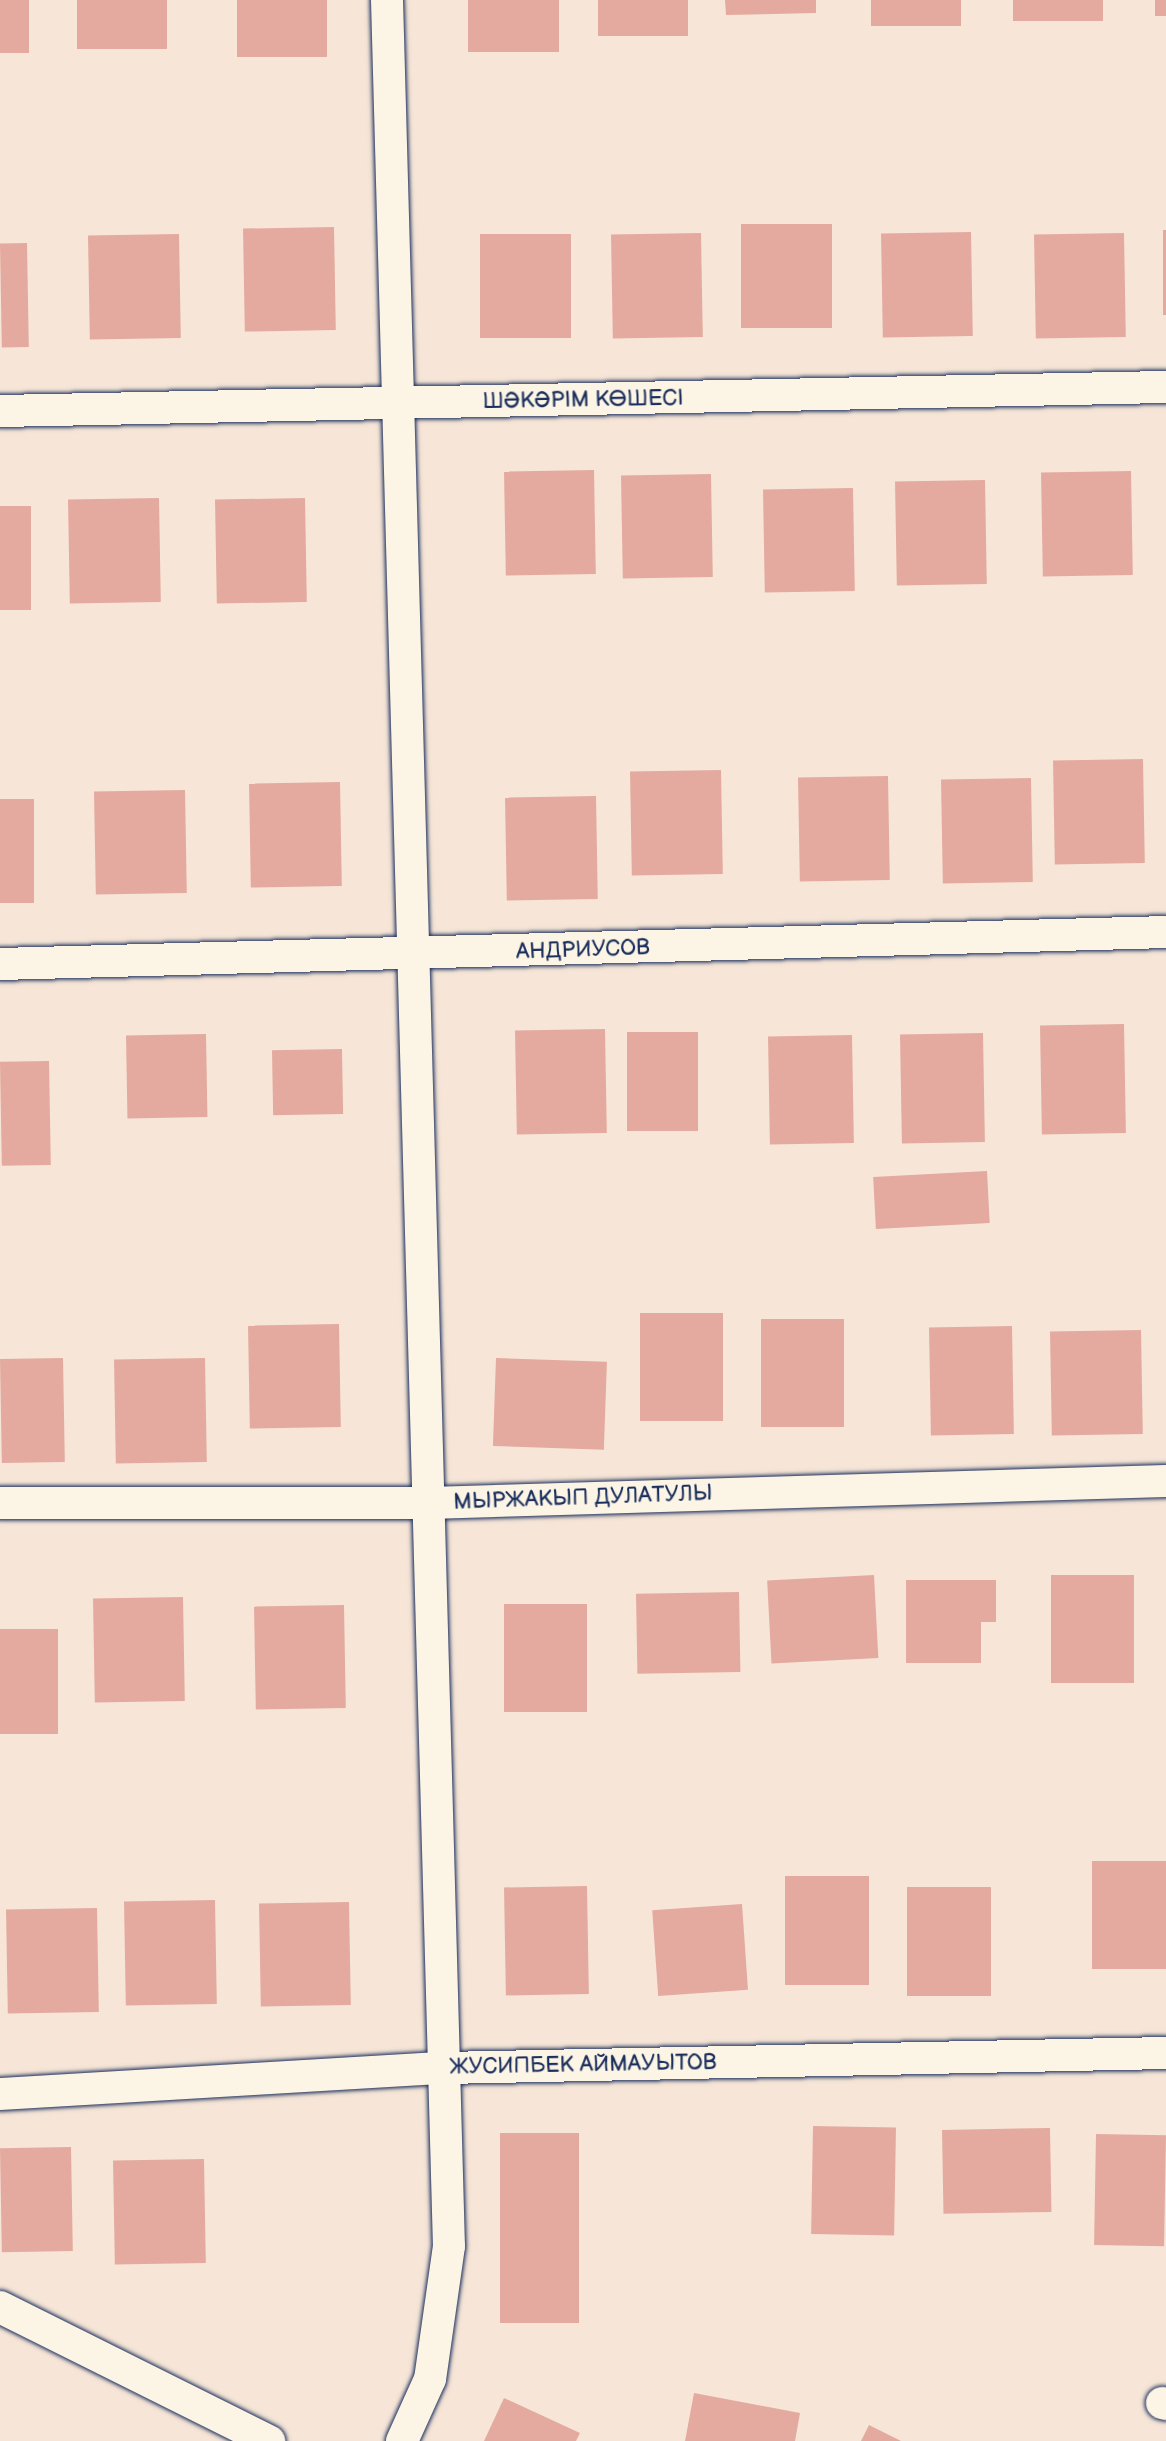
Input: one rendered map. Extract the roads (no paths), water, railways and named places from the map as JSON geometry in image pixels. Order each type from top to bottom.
[{"type":"street","points":[[387,0],[402,404],[449,2246],[430,2379],[402,2441]]},
{"type":"street","name":"ШӘКӘРІМ КӨШЕСІ","points":[[0,411],[1166,387]]},
{"type":"street","name":"АНДРИУСОВ","points":[[0,964],[416,956],[1166,932]]},
{"type":"street","name":"МЫРЖАКЫП ДУЛАТУЛЫ","points":[[0,1503],[429,1503],[1166,1481]]},
{"type":"street","name":"ЖУСИПБЕК АЙМАУЫТОВ","points":[[0,2094],[444,2068],[1166,2053]]},
{"type":"street","points":[[0,2307],[269,2441]]}]
